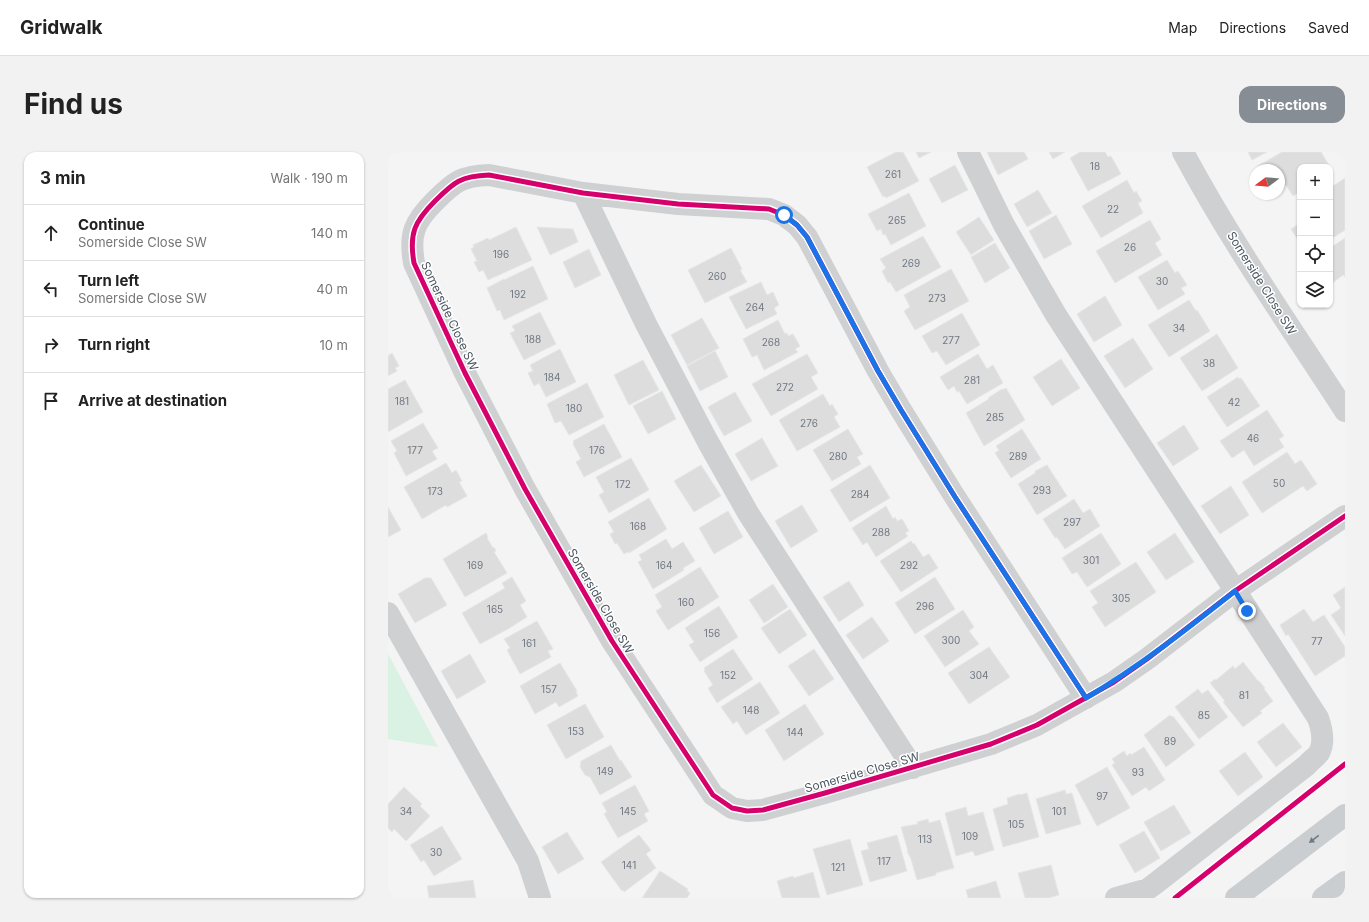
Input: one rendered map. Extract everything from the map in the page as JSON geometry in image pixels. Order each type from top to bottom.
[{"type":"main road","points":[[1236,898],[1345,815]]},
{"type":"main road","points":[[1323,898],[1345,882]]},
{"type":"street","points":[[968,152],[1004,225],[1056,316],[1318,718],[1323,731],[1319,753],[1300,770],[1156,884],[1148,889],[1116,898]]},
{"type":"street","name":"Somerside Close SW","points":[[1183,152],[1254,272],[1345,411]]},
{"type":"street","name":"Somerside Close SW","points":[[1086,698],[955,497],[905,416],[878,371],[807,237],[797,225],[784,215],[769,209],[678,204],[583,193],[489,175],[460,179],[450,186],[422,214],[415,227],[412,238],[414,263],[465,373],[525,489],[608,634],[713,794],[732,808],[747,811],[763,810],[992,744],[1037,725],[1086,698],[1114,682],[1147,659],[1235,591],[1345,516]]},
{"type":"street","points":[[583,193],[646,324],[708,442],[748,513],[913,768]]},
{"type":"street","points":[[388,613],[528,861],[540,898]]},
{"type":"green space","points":[[388,654],[438,747],[388,739]]},
{"type":"building","points":[[896,152],[903,152],[919,181],[886,198],[885,196],[883,197],[867,167]]},
{"type":"building","points":[[916,152],[931,152],[919,158]]},
{"type":"building","points":[[987,152],[1024,152],[1028,159],[998,175]]},
{"type":"building","points":[[1049,152],[1065,152],[1053,159]]},
{"type":"building","points":[[1080,152],[1105,152],[1108,157],[1111,156],[1121,174],[1088,191],[1070,158]]},
{"type":"building","points":[[1248,152],[1267,152],[1252,160]]},
{"type":"building","points":[[1282,152],[1321,152],[1328,164],[1297,164],[1297,194],[1293,196],[1285,186],[1285,164],[1261,164]]},
{"type":"building","points":[[955,165],[968,190],[942,203],[929,179]]},
{"type":"building","points":[[1345,178],[1345,230],[1333,238],[1333,200],[1333,186]]},
{"type":"building","points":[[1127,180],[1134,193],[1136,191],[1142,201],[1138,203],[1143,213],[1101,238],[1082,206]]},
{"type":"building","points":[[1038,190],[1052,213],[1027,227],[1014,204]]},
{"type":"building","points":[[909,193],[926,226],[891,245],[885,234],[883,235],[881,229],[877,231],[868,214]]},
{"type":"building","points":[[1056,215],[1072,244],[1044,259],[1029,231]]},
{"type":"building","points":[[979,217],[994,240],[971,255],[956,232]]},
{"type":"building","points":[[1150,220],[1161,239],[1155,243],[1162,255],[1115,283],[1096,251]]},
{"type":"building","points":[[1297,225],[1297,238],[1291,229]]},
{"type":"building","points":[[516,227],[532,260],[488,280],[483,270],[479,272],[474,262],[477,261],[471,249],[474,247],[473,245],[488,238],[489,240]]},
{"type":"building","points":[[537,227],[573,229],[578,242],[550,255]]},
{"type":"building","points":[[923,236],[941,267],[896,292],[890,282],[888,283],[882,271],[886,268],[880,259]]},
{"type":"building","points":[[1345,238],[1345,277],[1343,275],[1333,282],[1333,272],[1333,246]]},
{"type":"building","points":[[995,243],[1010,268],[985,283],[971,257]]},
{"type":"building","points":[[731,248],[742,269],[740,270],[747,282],[705,303],[688,270]]},
{"type":"building","points":[[589,249],[601,275],[575,288],[563,262]]},
{"type":"building","points":[[1167,260],[1175,273],[1178,271],[1187,285],[1181,288],[1185,294],[1158,310],[1138,277]]},
{"type":"building","points":[[533,266],[548,299],[504,320],[500,310],[497,311],[487,288]]},
{"type":"building","points":[[951,269],[969,301],[915,330],[904,311],[910,307],[904,295]]},
{"type":"building","points":[[761,282],[767,295],[773,292],[779,305],[774,308],[777,314],[746,329],[729,297]]},
{"type":"building","points":[[1105,296],[1122,325],[1094,342],[1077,314]]},
{"type":"building","points":[[1189,300],[1210,331],[1169,357],[1148,325]]},
{"type":"building","points":[[540,312],[556,344],[524,360],[510,333],[515,331],[512,326]]},
{"type":"building","points":[[962,313],[980,345],[946,365],[937,351],[932,353],[922,336]]},
{"type":"building","points":[[702,318],[719,348],[687,365],[671,335]]},
{"type":"building","points":[[778,320],[785,334],[787,333],[788,336],[793,334],[800,346],[795,349],[798,352],[764,370],[757,355],[752,357],[743,339]]},
{"type":"building","points":[[1217,334],[1238,368],[1202,391],[1180,358]]},
{"type":"building","points":[[1133,338],[1153,369],[1125,388],[1104,356]]},
{"type":"building","points":[[560,349],[576,382],[546,397],[539,383],[534,386],[528,373],[533,371],[530,365]]},
{"type":"building","points":[[715,351],[728,377],[700,391],[687,366]]},
{"type":"building","points":[[392,353],[399,366],[395,368],[397,371],[388,376],[388,356]]},
{"type":"building","points":[[807,354],[818,373],[811,377],[818,389],[771,416],[752,384]]},
{"type":"building","points":[[978,354],[987,369],[993,365],[1003,383],[967,404],[954,386],[948,390],[940,377]]},
{"type":"building","points":[[1061,359],[1080,388],[1052,406],[1033,377]]},
{"type":"building","points":[[643,360],[659,390],[629,405],[614,375]]},
{"type":"building","points":[[1238,377],[1239,379],[1241,378],[1260,406],[1227,427],[1207,397]]},
{"type":"building","points":[[405,380],[423,412],[388,432],[388,389]]},
{"type":"building","points":[[587,383],[604,417],[569,435],[561,421],[555,423],[547,404]]},
{"type":"building","points":[[1006,388],[1025,420],[984,446],[966,413],[1002,389]]},
{"type":"building","points":[[662,391],[676,419],[648,434],[633,406]]},
{"type":"building","points":[[735,392],[752,421],[724,436],[708,407]]},
{"type":"building","points":[[823,394],[830,406],[832,404],[838,414],[834,417],[840,427],[797,451],[779,420]]},
{"type":"building","points":[[1267,410],[1284,436],[1279,439],[1284,447],[1254,466],[1244,450],[1232,458],[1220,441]]},
{"type":"building","points":[[423,423],[438,448],[432,451],[437,459],[406,476],[394,453],[397,451],[391,441]]},
{"type":"building","points":[[604,424],[622,457],[584,477],[576,462],[581,459],[573,444],[573,441]]},
{"type":"building","points":[[1184,425],[1199,449],[1173,466],[1157,443]]},
{"type":"building","points":[[848,429],[863,454],[857,457],[861,464],[832,481],[813,450]]},
{"type":"building","points":[[1022,429],[1041,459],[1011,478],[995,453],[999,450],[996,446]]},
{"type":"building","points":[[762,438],[778,466],[751,481],[735,454]]},
{"type":"building","points":[[1287,452],[1295,464],[1301,460],[1317,484],[1307,491],[1303,486],[1262,513],[1242,482]]},
{"type":"building","points":[[631,458],[649,490],[609,513],[599,495],[604,492],[596,477]]},
{"type":"building","points":[[446,463],[452,473],[456,470],[462,481],[459,482],[467,496],[447,507],[446,505],[422,519],[404,487]]},
{"type":"building","points":[[701,465],[721,496],[694,512],[674,481]]},
{"type":"building","points":[[870,465],[890,498],[850,522],[830,490]]},
{"type":"building","points":[[1047,465],[1067,496],[1037,515],[1018,484],[1035,473],[1035,471]]},
{"type":"building","points":[[1231,486],[1249,515],[1220,534],[1201,506]]},
{"type":"building","points":[[649,498],[667,529],[629,553],[624,554],[617,543],[615,544],[610,534],[614,532],[608,522]]},
{"type":"building","points":[[1074,499],[1083,513],[1090,509],[1100,526],[1065,549],[1057,537],[1055,538],[1043,519]]},
{"type":"building","points":[[802,505],[818,531],[791,548],[775,521]]},
{"type":"building","points":[[886,506],[893,519],[895,517],[897,521],[902,519],[909,531],[905,533],[908,536],[876,557],[867,542],[863,545],[852,528]]},
{"type":"building","points":[[388,507],[401,530],[388,537]]},
{"type":"building","points":[[728,511],[743,537],[714,554],[699,528]]},
{"type":"building","points":[[486,533],[487,538],[496,551],[494,552],[507,573],[465,597],[443,559]]},
{"type":"building","points":[[1101,533],[1121,564],[1087,587],[1077,572],[1072,574],[1062,558]]},
{"type":"building","points":[[1175,533],[1194,562],[1166,580],[1147,552]]},
{"type":"building","points":[[666,539],[672,549],[683,542],[695,561],[683,568],[684,570],[653,589],[638,562],[642,560],[639,555]]},
{"type":"building","points":[[911,541],[923,557],[929,554],[938,568],[901,592],[880,561]]},
{"type":"building","points":[[1136,562],[1156,592],[1105,627],[1092,607],[1098,603],[1090,591]]},
{"type":"building","points":[[700,567],[719,597],[668,630],[656,611],[662,607],[655,595]]},
{"type":"building","points":[[512,577],[526,601],[520,605],[527,617],[480,644],[462,613],[505,588],[502,583]]},
{"type":"building","points":[[935,577],[955,609],[915,634],[895,603]]},
{"type":"building","points":[[425,578],[431,578],[447,605],[415,623],[398,594]]},
{"type":"building","points":[[849,581],[864,605],[839,622],[823,597]]},
{"type":"building","points":[[773,584],[788,607],[764,623],[749,600]]},
{"type":"building","points":[[1345,587],[1345,636],[1331,615],[1341,608],[1333,595]]},
{"type":"building","points":[[719,606],[738,637],[700,662],[689,645],[694,642],[685,628]]},
{"type":"building","points":[[790,609],[807,635],[779,654],[761,628]]},
{"type":"building","points":[[1304,609],[1313,622],[1324,615],[1345,647],[1345,656],[1315,676],[1288,634],[1286,636],[1280,625]]},
{"type":"building","points":[[963,610],[974,627],[969,631],[979,644],[945,667],[924,636]]},
{"type":"building","points":[[872,617],[889,641],[863,659],[846,635]]},
{"type":"building","points":[[537,621],[553,649],[548,651],[551,657],[520,674],[507,650],[510,648],[504,639]]},
{"type":"building","points":[[989,647],[1010,677],[969,704],[948,673]]},
{"type":"building","points":[[733,649],[753,679],[717,703],[708,688],[713,685],[704,671],[704,668]]},
{"type":"building","points":[[814,649],[834,679],[809,696],[788,666]]},
{"type":"building","points":[[470,654],[486,682],[457,699],[441,671]]},
{"type":"building","points":[[1243,662],[1265,688],[1264,689],[1273,701],[1260,711],[1262,713],[1243,727],[1223,702],[1225,701],[1210,683],[1233,666],[1235,669]]},
{"type":"building","points":[[560,663],[577,691],[578,696],[559,707],[556,702],[535,714],[520,686]]},
{"type":"building","points":[[760,682],[780,713],[746,735],[737,721],[733,724],[721,707]]},
{"type":"building","points":[[1198,689],[1202,694],[1208,690],[1228,717],[1199,739],[1175,707]]},
{"type":"building","points":[[585,704],[604,737],[566,759],[547,725]]},
{"type":"building","points":[[805,704],[824,734],[784,761],[765,730]]},
{"type":"building","points":[[1170,715],[1172,717],[1173,716],[1195,745],[1166,767],[1144,735]]},
{"type":"building","points":[[1283,723],[1302,747],[1276,767],[1257,742]]},
{"type":"building","points":[[611,745],[620,761],[621,760],[632,777],[600,795],[590,777],[585,775],[580,767],[581,761]]},
{"type":"building","points":[[1144,747],[1165,780],[1149,791],[1146,787],[1132,796],[1112,765],[1115,763],[1112,759],[1124,751],[1127,756],[1130,753],[1131,755]]},
{"type":"building","points":[[1245,752],[1263,777],[1238,796],[1219,771]]},
{"type":"building","points":[[1107,767],[1130,808],[1097,826],[1075,785]]},
{"type":"building","points":[[635,785],[649,811],[644,814],[648,821],[618,838],[604,814],[607,812],[602,803]]},
{"type":"building","points":[[404,787],[422,804],[420,806],[430,816],[406,841],[394,829],[392,832],[388,828],[388,804]]},
{"type":"building","points":[[1065,790],[1066,794],[1072,793],[1081,824],[1046,834],[1036,799]]},
{"type":"building","points":[[1027,793],[1039,837],[1003,847],[993,809],[1008,804],[1007,798]]},
{"type":"building","points":[[1174,805],[1191,833],[1161,851],[1144,822]]},
{"type":"building","points":[[966,807],[968,816],[983,812],[994,850],[975,856],[973,851],[956,856],[945,813]]},
{"type":"building","points":[[928,819],[929,823],[940,820],[954,868],[917,880],[901,827],[918,824],[917,822]]},
{"type":"building","points":[[442,826],[462,859],[434,876],[424,860],[421,862],[410,845]]},
{"type":"building","points":[[1144,831],[1160,858],[1135,873],[1119,845]]},
{"type":"building","points":[[567,832],[584,859],[558,874],[542,847]]},
{"type":"building","points":[[639,835],[651,850],[646,854],[656,868],[624,892],[601,862]]},
{"type":"building","points":[[897,835],[907,871],[870,882],[861,851],[869,849],[867,843]]},
{"type":"building","points":[[850,839],[863,885],[827,895],[813,849]]},
{"type":"building","points":[[1051,865],[1059,895],[1049,898],[1025,898],[1018,873]]},
{"type":"building","points":[[660,871],[688,889],[687,891],[690,893],[687,898],[642,898]]},
{"type":"building","points":[[813,872],[820,898],[782,898],[777,881],[793,876],[794,878]]},
{"type":"building","points":[[473,880],[476,898],[429,898],[427,886]]},
{"type":"building","points":[[996,881],[1001,898],[968,898],[966,890]]},
{"type":"cycle path","points":[[1086,698],[955,497],[901,410],[878,371],[807,237],[797,225],[784,215],[769,209],[678,204],[583,193],[489,175],[471,177],[459,181],[442,194],[422,215],[413,236],[412,244],[414,263],[465,373],[525,489],[612,641],[713,795],[732,808],[747,811],[763,810],[991,744],[1037,725],[1114,682],[1147,659],[1235,591],[1345,516]]},
{"type":"cycle path","points":[[1175,898],[1345,764]]},
{"type":"route","points":[[784,215],[797,225],[807,237],[878,371],[901,410],[955,497],[1086,698],[1114,682],[1147,659],[1235,591],[1247,611]]}]
